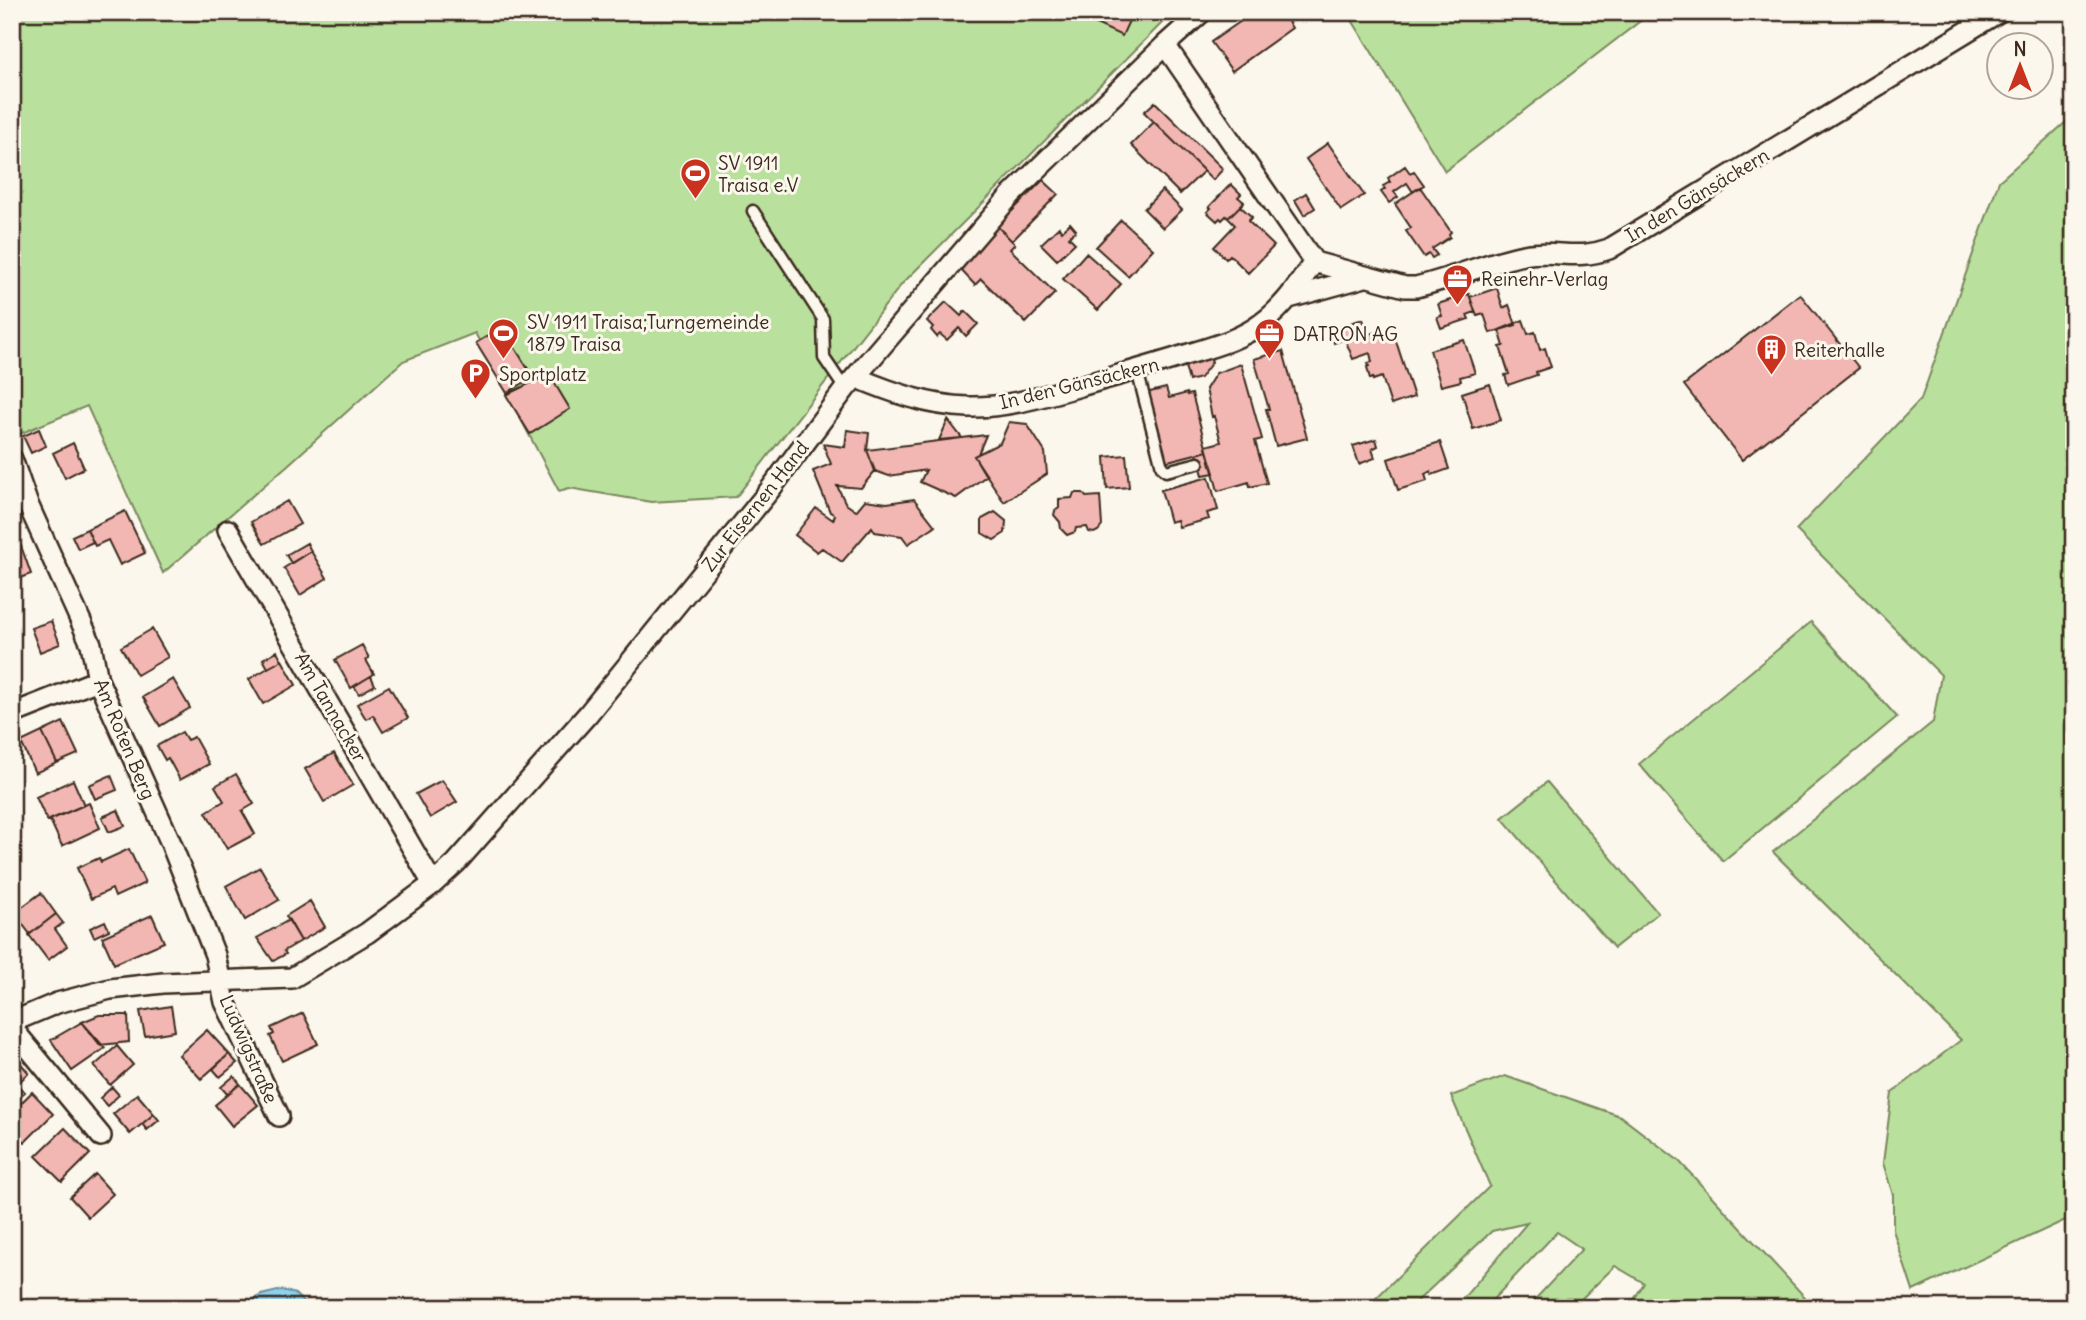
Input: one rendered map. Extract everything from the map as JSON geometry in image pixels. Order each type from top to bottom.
[{"type":"street","name":"Zur Eisernen Hand","points":[[292,978],[367,933],[433,884],[456,863],[588,714],[769,491],[850,383],[1011,195],[1202,12]]},
{"type":"street","name":"In den Gänsäckern","points":[[850,383],[926,402],[968,407],[1014,403],[1137,370],[1237,339],[1262,323],[1289,298],[1314,262],[1405,287],[1416,287],[1524,255],[1574,256],[1609,249],[1999,12]]},
{"type":"street","points":[[1165,45],[1314,262]]},
{"type":"street","name":"In den Gänsäckern","points":[[1289,298],[1366,277]]},
{"type":"street","name":"Am Roten Berg","points":[[12,459],[20,505],[91,644],[98,680],[170,841],[215,955],[220,981]]},
{"type":"street","name":"Am Tannacker","points":[[228,530],[433,884]]},
{"type":"street","points":[[12,714],[98,680]]},
{"type":"street","name":"Ludwigstraße","points":[[12,1025],[57,1003],[110,989],[163,983],[292,978]]},
{"type":"street","name":"Ludwigstraße","points":[[220,981],[225,1002],[279,1116]]},
{"type":"street","points":[[12,1025],[101,1136]]},
{"type":"lane","points":[[753,211],[823,318],[824,358],[850,383]]},
{"type":"lane","points":[[1137,370],[1163,467],[1166,471],[1198,463]]},
{"type":"green space","points":[[12,12],[1173,12],[902,284],[736,497],[651,502],[569,488],[559,491],[475,333],[403,361],[163,573],[87,406],[12,437]]},
{"type":"green space","points":[[1347,12],[1652,12],[1445,171]]},
{"type":"green space","points":[[2074,115],[2074,1216],[1913,1291],[1893,1230],[1893,1195],[1883,1163],[1892,1093],[1961,1040],[1773,852],[1933,722],[1941,675],[1796,530],[1921,399],[1999,181]]},
{"type":"green space","points":[[1811,622],[1897,717],[1723,861],[1639,764]]},
{"type":"green space","points":[[1547,782],[1658,913],[1614,948],[1502,818]]},
{"type":"green space","points":[[1505,1076],[1620,1116],[1679,1161],[1815,1308],[1629,1308],[1644,1283],[1615,1266],[1572,1308],[1527,1308],[1582,1249],[1557,1232],[1485,1308],[1455,1308],[1527,1223],[1492,1231],[1410,1308],[1366,1308],[1490,1186],[1451,1096]]},
{"type":"water","points":[[282,1290],[295,1294],[309,1308],[241,1308],[261,1295]]},
{"type":"building","points":[[1101,12],[1133,12],[1122,36],[1096,24]]},
{"type":"building","points":[[1235,12],[1282,12],[1292,28],[1232,71],[1211,42],[1241,21]]},
{"type":"building","points":[[1155,102],[1223,169],[1213,180],[1144,112]]},
{"type":"building","points":[[1154,122],[1204,171],[1180,194],[1131,145]]},
{"type":"building","points":[[1328,143],[1364,195],[1341,210],[1306,159]]},
{"type":"building","points":[[1405,166],[1410,173],[1414,171],[1424,185],[1413,192],[1407,183],[1394,192],[1398,197],[1389,203],[1381,192],[1385,189],[1383,186],[1390,182],[1388,178]]},
{"type":"building","points":[[1043,180],[1058,194],[1012,241],[997,226]]},
{"type":"building","points":[[1231,184],[1241,194],[1238,197],[1244,202],[1228,218],[1226,216],[1217,221],[1207,212]]},
{"type":"building","points":[[1420,187],[1451,232],[1450,237],[1432,249],[1437,255],[1432,258],[1429,254],[1424,257],[1406,231],[1411,228],[1395,204]]},
{"type":"building","points":[[1162,190],[1182,210],[1163,228],[1144,209]]},
{"type":"building","points":[[1306,193],[1315,208],[1304,215],[1295,200]]},
{"type":"building","points":[[1240,206],[1252,217],[1248,221],[1274,246],[1248,273],[1230,255],[1226,259],[1214,247],[1235,225],[1228,218]]},
{"type":"building","points":[[1121,220],[1153,249],[1128,276],[1096,247]]},
{"type":"building","points":[[1070,223],[1076,230],[1069,237],[1075,243],[1057,260],[1041,244],[1059,227],[1062,231]]},
{"type":"building","points":[[997,226],[1015,244],[1010,249],[1055,293],[1026,323],[981,279],[975,285],[958,267]]},
{"type":"building","points":[[1086,253],[1121,284],[1098,310],[1063,279]]},
{"type":"building","points":[[1497,288],[1503,308],[1509,305],[1516,325],[1490,333],[1484,314],[1477,316],[1470,297]]},
{"type":"building","points":[[1469,294],[1475,312],[1467,315],[1469,319],[1441,328],[1437,317],[1442,316],[1438,304]]},
{"type":"building","name":"Reiterhalle","points":[[1800,294],[1859,368],[1742,460],[1684,385]]},
{"type":"building","points":[[946,302],[961,316],[965,311],[978,324],[966,336],[959,328],[947,340],[940,334],[937,337],[931,330],[933,327],[927,321]]},
{"type":"building","points":[[1363,319],[1368,334],[1392,329],[1414,397],[1391,405],[1382,377],[1370,379],[1367,367],[1368,363],[1372,362],[1370,353],[1353,359],[1345,339],[1334,343],[1331,332]]},
{"type":"building","points":[[1523,320],[1528,334],[1535,332],[1540,350],[1545,348],[1551,367],[1508,385],[1505,375],[1509,374],[1500,347],[1504,346],[1499,330]]},
{"type":"building","name":"SV 1911 Traisa;Turngemeinde 1879 Traisa","points":[[502,327],[533,377],[507,393],[476,343]]},
{"type":"building","points":[[1464,340],[1475,373],[1460,377],[1461,381],[1441,386],[1430,350]]},
{"type":"building","points":[[1283,351],[1307,438],[1276,446],[1266,409],[1269,409],[1254,359]]},
{"type":"building","points":[[1211,358],[1212,362],[1200,378],[1189,381],[1185,366]]},
{"type":"building","points":[[1241,364],[1262,439],[1255,441],[1267,483],[1250,487],[1249,482],[1218,491],[1206,446],[1221,442],[1206,389],[1216,373]]},
{"type":"building","points":[[549,374],[570,409],[530,434],[506,395]]},
{"type":"building","points":[[1490,384],[1501,420],[1473,429],[1462,393]]},
{"type":"building","points":[[1166,388],[1169,398],[1192,394],[1207,451],[1164,462],[1146,393]]},
{"type":"building","points":[[948,420],[962,438],[939,440]]},
{"type":"building","points":[[1009,422],[1027,424],[1045,452],[1047,474],[1004,502],[974,456],[1000,443]]},
{"type":"building","points":[[39,429],[46,446],[31,453],[23,436]]},
{"type":"building","points":[[847,430],[869,433],[867,450],[875,471],[861,488],[837,486],[846,504],[856,511],[865,500],[887,503],[914,499],[935,526],[908,544],[902,536],[875,532],[872,527],[842,562],[822,548],[817,552],[795,535],[816,508],[833,520],[835,515],[830,512],[813,471],[831,464],[823,444],[845,447]]},
{"type":"building","points":[[986,435],[978,454],[974,456],[986,476],[956,498],[920,482],[926,470],[889,476],[875,471],[867,450]]},
{"type":"building","points":[[1376,439],[1378,446],[1372,449],[1375,458],[1359,464],[1353,446]]},
{"type":"building","points":[[1440,442],[1449,469],[1432,475],[1431,471],[1425,474],[1427,481],[1398,490],[1388,459]]},
{"type":"building","points":[[73,443],[84,468],[65,478],[53,453]]},
{"type":"building","points":[[1207,451],[1214,473],[1203,475],[1197,454]]},
{"type":"building","points":[[1126,455],[1129,487],[1107,489],[1105,457]]},
{"type":"building","points":[[1209,477],[1218,510],[1207,513],[1209,519],[1179,527],[1177,520],[1170,522],[1161,490]]},
{"type":"building","points":[[1074,493],[1083,493],[1086,497],[1100,496],[1102,526],[1098,531],[1094,533],[1089,532],[1087,527],[1076,528],[1075,532],[1067,535],[1061,529],[1060,522],[1054,515],[1059,508],[1059,499],[1072,498]]},
{"type":"building","points":[[287,501],[300,524],[264,544],[251,522]]},
{"type":"building","points":[[125,511],[145,553],[120,565],[108,540],[95,546],[87,529]]},
{"type":"building","points":[[995,512],[1006,521],[1005,533],[994,540],[982,533],[982,519]]},
{"type":"building","points":[[87,529],[93,542],[78,549],[72,536]]},
{"type":"building","points":[[307,543],[311,551],[291,563],[286,555]]},
{"type":"building","points":[[21,546],[31,574],[12,581],[12,550]]},
{"type":"building","points":[[311,551],[327,578],[300,595],[284,568]]},
{"type":"building","points":[[51,621],[60,644],[40,652],[31,628]]},
{"type":"building","points":[[152,629],[168,657],[137,675],[121,647]]},
{"type":"building","points":[[362,645],[374,674],[351,688],[335,660]]},
{"type":"building","points":[[277,651],[282,660],[268,668],[263,659]]},
{"type":"building","points":[[282,660],[296,685],[263,704],[249,679]]},
{"type":"building","points":[[371,676],[375,685],[359,694],[354,686]]},
{"type":"building","points":[[173,679],[190,708],[160,726],[143,697]]},
{"type":"building","points":[[389,686],[408,718],[383,732],[373,715],[366,719],[357,704]]},
{"type":"building","points":[[63,722],[78,754],[57,763],[42,732]]},
{"type":"building","points":[[42,732],[57,763],[35,773],[21,742]]},
{"type":"building","points":[[182,732],[187,740],[194,737],[209,764],[180,780],[168,758],[165,760],[157,746]]},
{"type":"building","points":[[334,753],[353,785],[324,802],[305,769]]},
{"type":"building","points":[[236,774],[254,804],[242,811],[255,834],[227,849],[206,812],[224,801],[215,786]]},
{"type":"building","points":[[111,775],[117,790],[95,799],[89,785]]},
{"type":"building","points":[[73,780],[84,805],[47,821],[36,797]]},
{"type":"building","points":[[442,780],[457,802],[430,818],[416,794]]},
{"type":"building","points":[[89,803],[100,828],[62,846],[50,820]]},
{"type":"building","points":[[118,810],[125,826],[109,832],[102,817]]},
{"type":"building","points":[[129,849],[145,883],[115,897],[112,889],[91,899],[77,868],[99,858],[101,862]]},
{"type":"building","points":[[260,867],[279,900],[245,920],[226,886]]},
{"type":"building","points":[[41,893],[56,914],[30,934],[14,913]]},
{"type":"building","points":[[310,901],[325,927],[301,941],[286,916]]},
{"type":"building","points":[[56,914],[63,923],[55,929],[67,946],[48,960],[29,935]]},
{"type":"building","points":[[152,915],[164,942],[114,964],[102,937]]},
{"type":"building","points":[[289,920],[301,941],[273,961],[257,938]]},
{"type":"building","points":[[105,921],[109,930],[94,937],[90,928]]},
{"type":"building","points":[[171,1006],[175,1031],[145,1036],[140,1011]]},
{"type":"building","points":[[303,1013],[318,1044],[282,1061],[270,1036],[274,1034],[271,1028]]},
{"type":"building","points":[[99,1015],[128,1015],[129,1042],[100,1045],[82,1022]]},
{"type":"building","points":[[82,1022],[105,1048],[72,1071],[51,1040]]},
{"type":"building","points":[[207,1030],[229,1054],[201,1079],[179,1055]]},
{"type":"building","points":[[117,1046],[133,1065],[110,1085],[94,1066]]},
{"type":"building","points":[[229,1054],[237,1063],[220,1077],[213,1069]]},
{"type":"building","points":[[15,1057],[29,1073],[17,1084],[25,1092],[12,1103],[12,1060]]},
{"type":"building","points":[[234,1076],[240,1084],[227,1094],[221,1087]]},
{"type":"building","points":[[240,1084],[258,1105],[232,1126],[215,1105]]},
{"type":"building","points":[[112,1087],[119,1095],[107,1106],[100,1098]]},
{"type":"building","points":[[32,1092],[53,1114],[25,1142],[12,1128],[12,1112]]},
{"type":"building","points":[[137,1094],[154,1114],[130,1134],[113,1114]]},
{"type":"building","points":[[154,1114],[159,1120],[147,1130],[142,1124]]},
{"type":"building","points":[[65,1128],[90,1154],[62,1182],[36,1156]]},
{"type":"building","points":[[95,1174],[113,1194],[88,1217],[70,1197]]},
{"type":"place","name":"SV 1911 Traisa e.V","points":[[695,201]]},
{"type":"place","name":"Reinehr-Verlag","points":[[1458,306]]},
{"type":"place","name":"SV 1911 Traisa;Turngemeinde 1879 Traisa","points":[[504,360]]},
{"type":"place","name":"DATRON AG","points":[[1270,361]]},
{"type":"place","name":"Reiterhalle","points":[[1771,377]]},
{"type":"place","name":"Sportplatz","points":[[476,401]]}]
